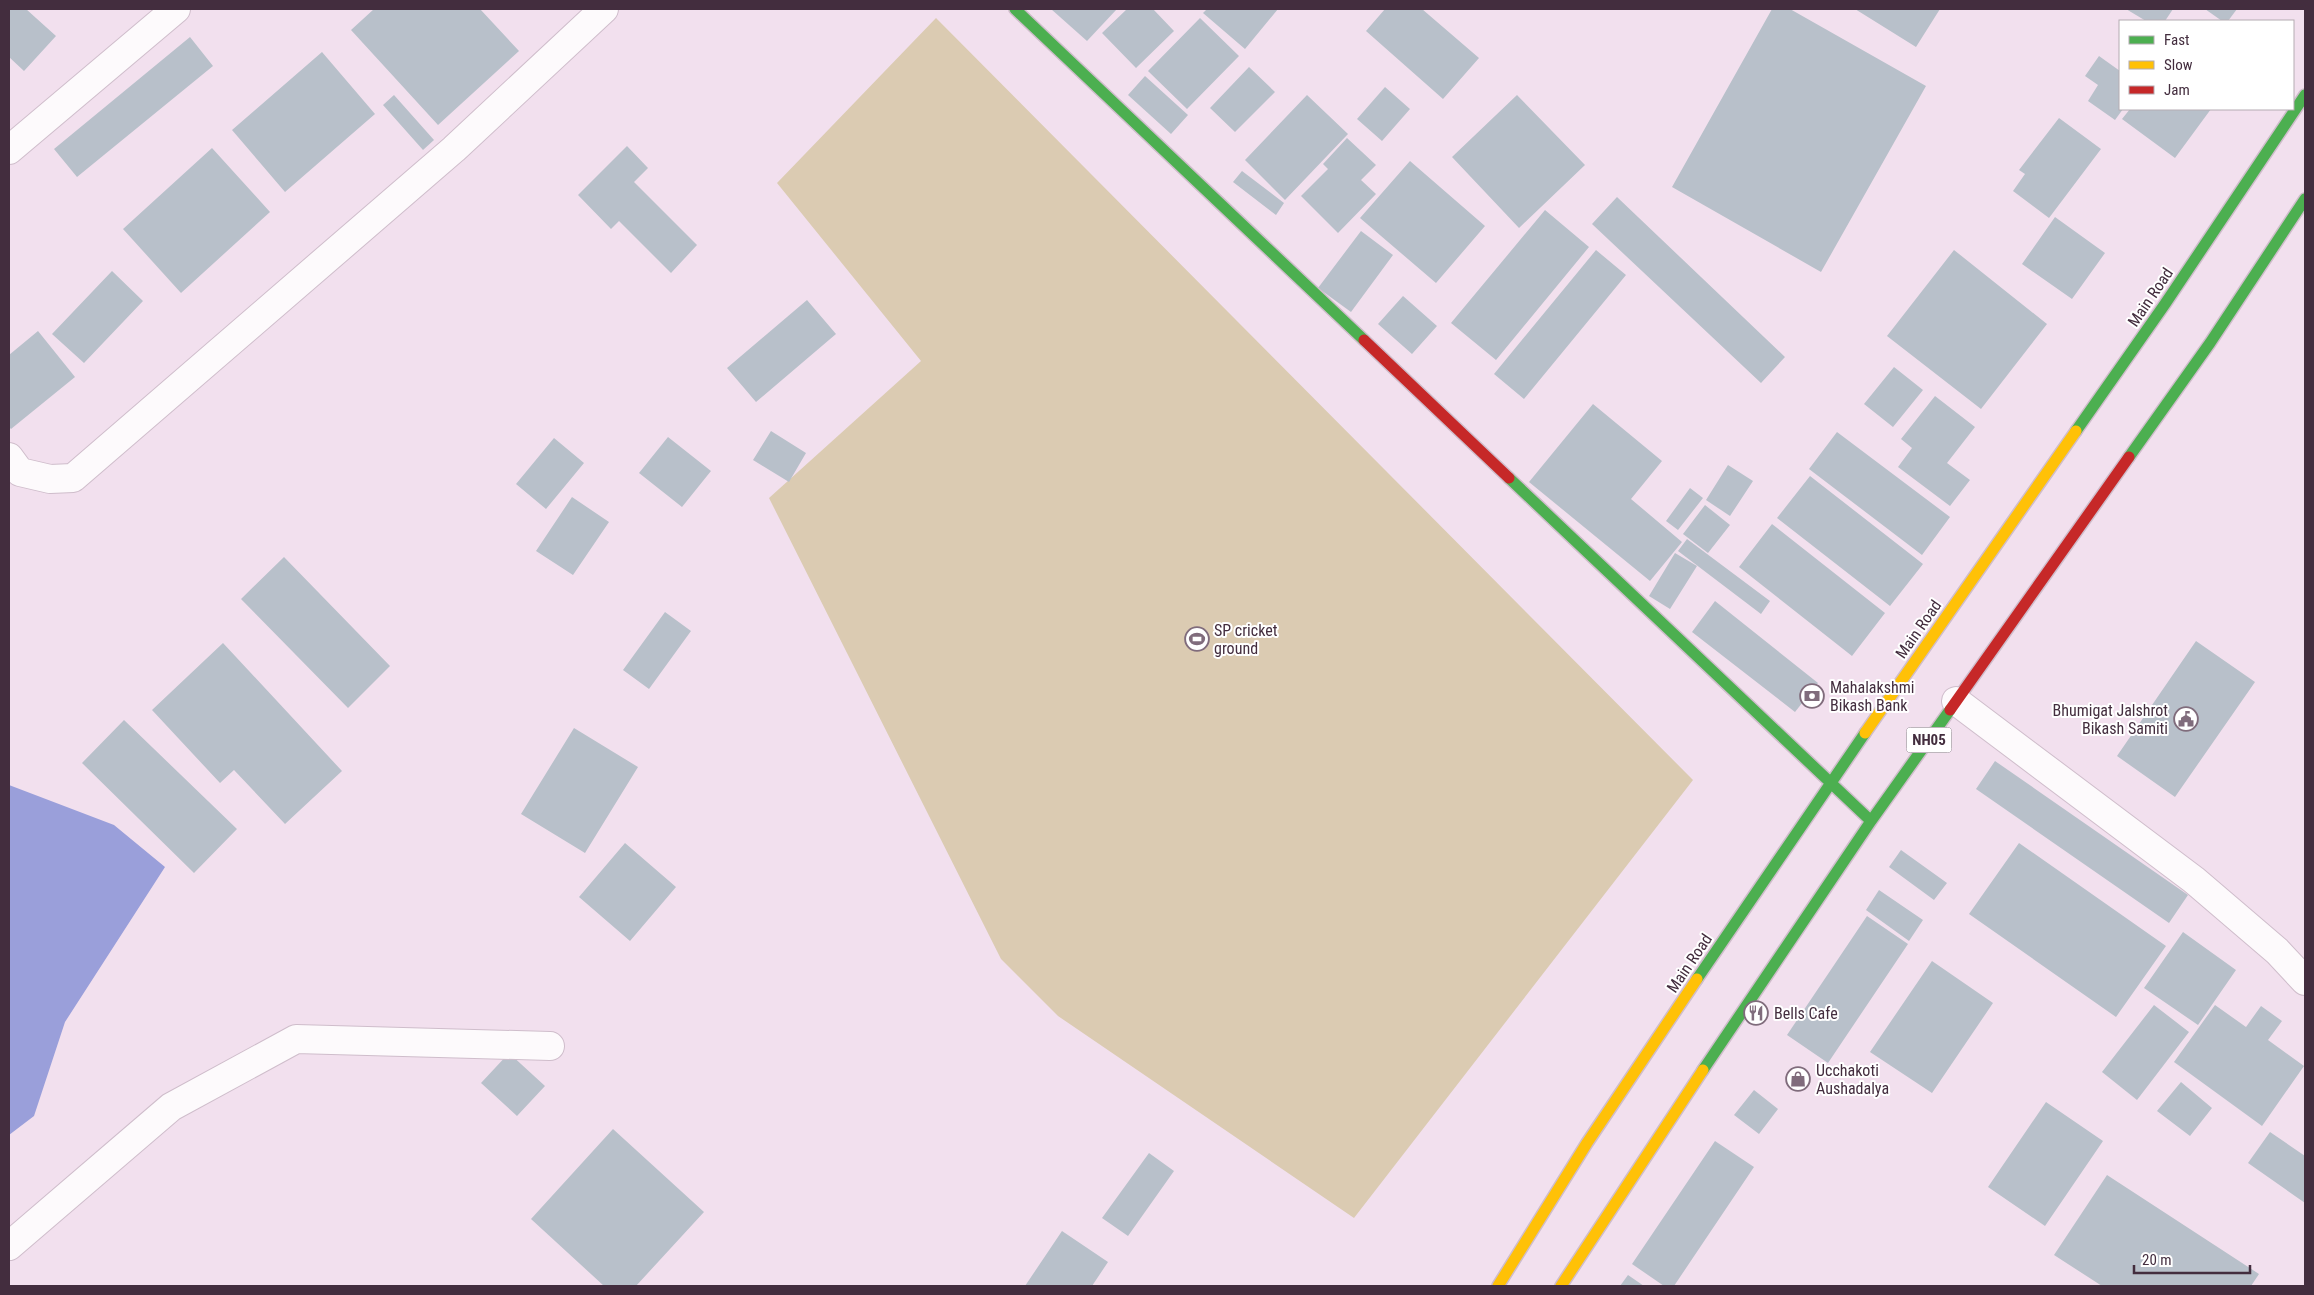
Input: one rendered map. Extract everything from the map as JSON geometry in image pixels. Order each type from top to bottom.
[{"type":"main road","points":[[1015,9],[1871,821]]},
{"type":"main road","name":"Main Road","points":[[1498,1286],[1587,1143],[1830,782],[2166,304],[2305,95]]},
{"type":"main road","name":"NH05","points":[[1561,1286],[1636,1170],[1871,821],[2210,343],[2305,199]]},
{"type":"street","points":[[9,150],[176,9]]},
{"type":"street","points":[[9,457],[20,472],[50,478],[73,478],[454,149],[604,9]]},
{"type":"street","points":[[1956,702],[2194,880],[2278,951],[2305,981]]},
{"type":"street","points":[[9,1246],[171,1107],[296,1039],[550,1046]]},
{"type":"shaded area","name":"SP cricket ground","points":[[936,18],[1693,780],[1354,1218],[1058,1016],[1001,959],[769,498],[921,361],[777,183]]},
{"type":"water","points":[[9,785],[114,825],[165,867],[65,1022],[34,1116],[9,1135]]},
{"type":"building","points":[[9,9],[26,9],[56,36],[24,71],[9,57]]},
{"type":"building","points":[[374,9],[480,9],[519,51],[438,125],[351,30]]},
{"type":"building","points":[[1051,9],[1117,9],[1087,41]]},
{"type":"building","points":[[1127,9],[1153,9],[1174,31],[1136,68],[1102,33]]},
{"type":"building","points":[[1207,9],[1278,9],[1245,49],[1203,13]]},
{"type":"building","points":[[1385,9],[1422,9],[1479,58],[1443,99],[1366,31]]},
{"type":"building","points":[[1772,9],[1790,9],[1926,86],[1821,272],[1672,187]]},
{"type":"building","points":[[1855,9],[1940,9],[1916,47]]},
{"type":"building","points":[[2126,9],[2173,9],[2166,20],[2144,20]]},
{"type":"building","points":[[2205,9],[2237,9],[2229,20],[2221,20]]},
{"type":"building","points":[[1200,18],[1239,56],[1187,109],[1148,71]]},
{"type":"building","points":[[190,37],[213,66],[77,177],[54,149]]},
{"type":"building","points":[[322,52],[375,114],[285,192],[232,130]]},
{"type":"building","points":[[2099,56],[2119,70],[2119,110],[2122,110],[2115,120],[2088,101],[2098,85],[2085,76]]},
{"type":"building","points":[[1249,67],[1275,92],[1235,132],[1210,108]]},
{"type":"building","points":[[1145,76],[1188,115],[1171,134],[1128,95]]},
{"type":"building","points":[[1385,87],[1410,109],[1382,141],[1357,119]]},
{"type":"building","points":[[394,95],[434,140],[423,150],[383,105]]},
{"type":"building","points":[[1307,95],[1348,134],[1285,200],[1245,160]]},
{"type":"building","points":[[1517,95],[1585,165],[1519,228],[1452,157]]},
{"type":"building","points":[[2129,110],[2210,110],[2175,158],[2122,119]]},
{"type":"building","points":[[2059,118],[2101,149],[2049,218],[2013,191],[2025,174],[2019,170]]},
{"type":"building","points":[[1347,138],[1376,165],[1361,180],[1376,194],[1338,233],[1301,196],[1328,169],[1323,164]]},
{"type":"building","points":[[627,146],[648,168],[634,182],[697,245],[671,273],[619,221],[611,229],[578,195]]},
{"type":"building","points":[[212,148],[270,212],[181,293],[123,229]]},
{"type":"building","points":[[1410,161],[1485,226],[1436,283],[1360,218]]},
{"type":"building","points":[[1242,171],[1284,203],[1276,215],[1233,182]]},
{"type":"building","points":[[1617,197],[1785,357],[1761,383],[1592,224]]},
{"type":"building","points":[[1545,210],[1589,247],[1496,360],[1451,323]]},
{"type":"building","points":[[2055,217],[2105,253],[2072,299],[2022,264]]},
{"type":"building","points":[[1361,231],[1393,255],[1351,312],[1318,288]]},
{"type":"building","points":[[1596,250],[1626,275],[1524,399],[1494,374]]},
{"type":"building","points":[[1954,250],[2047,324],[1981,409],[1887,336]]},
{"type":"building","points":[[112,271],[143,301],[84,363],[52,334]]},
{"type":"building","points":[[1403,296],[1437,326],[1412,354],[1378,324]]},
{"type":"building","points":[[807,300],[836,334],[756,402],[727,368]]},
{"type":"building","points":[[38,331],[75,377],[11,429],[9,427],[9,355]]},
{"type":"building","points":[[1894,367],[1923,390],[1893,427],[1864,404]]},
{"type":"building","points":[[1935,396],[1975,427],[1947,463],[1970,480],[1950,506],[1898,467],[1912,448],[1901,439]]},
{"type":"building","points":[[1593,404],[1662,461],[1631,499],[1682,542],[1650,581],[1529,482]]},
{"type":"building","points":[[771,431],[806,453],[789,482],[753,460]]},
{"type":"building","points":[[1837,432],[1950,517],[1922,555],[1809,469]]},
{"type":"building","points":[[668,437],[711,471],[682,507],[639,473]]},
{"type":"building","points":[[554,438],[584,463],[546,509],[516,484]]},
{"type":"building","points":[[1728,465],[1753,481],[1730,516],[1706,500]]},
{"type":"building","points":[[1810,476],[1923,564],[1890,606],[1777,518]]},
{"type":"building","points":[[1690,488],[1703,498],[1678,530],[1666,521]]},
{"type":"building","points":[[572,497],[609,522],[573,575],[536,551]]},
{"type":"building","points":[[1705,505],[1730,525],[1708,553],[1683,534]]},
{"type":"building","points":[[1772,524],[1885,613],[1852,656],[1739,567]]},
{"type":"building","points":[[1687,539],[1770,601],[1761,614],[1678,551]]},
{"type":"building","points":[[1675,553],[1697,566],[1670,609],[1649,596]]},
{"type":"building","points":[[284,557],[390,666],[348,708],[241,599]]},
{"type":"building","points":[[1715,601],[1818,683],[1795,712],[1692,632]]},
{"type":"building","points":[[665,612],[691,631],[649,689],[623,670]]},
{"type":"building","name":"Bhumigat Jalshrot Bikash Samiti","points":[[2196,641],[2255,682],[2175,797],[2117,756]]},
{"type":"building","points":[[223,643],[342,771],[285,824],[234,770],[220,783],[152,710]]},
{"type":"building","points":[[124,720],[237,829],[194,873],[82,763]]},
{"type":"building","points":[[574,728],[638,767],[585,853],[521,814]]},
{"type":"building","points":[[1995,761],[2188,895],[2169,923],[1976,789]]},
{"type":"building","points":[[625,843],[676,887],[630,941],[579,897]]},
{"type":"building","points":[[2019,843],[2166,946],[2116,1017],[1969,914]]},
{"type":"building","points":[[1901,850],[1947,883],[1934,900],[1889,867]]},
{"type":"building","points":[[1879,890],[1923,920],[1909,941],[1866,910]]},
{"type":"building","points":[[1867,916],[1908,944],[1828,1063],[1787,1035]]},
{"type":"building","points":[[2183,932],[2236,970],[2198,1025],[2144,988]]},
{"type":"building","points":[[1932,961],[1993,1003],[1932,1093],[1870,1052]]},
{"type":"building","points":[[2154,1005],[2189,1032],[2137,1100],[2102,1072]]},
{"type":"building","points":[[2215,1005],[2246,1027],[2261,1006],[2282,1021],[2268,1040],[2304,1066],[2262,1126],[2174,1062]]},
{"type":"building","points":[[509,1053],[545,1086],[517,1116],[481,1083]]},
{"type":"building","points":[[2181,1082],[2212,1108],[2190,1136],[2157,1111]]},
{"type":"building","points":[[1754,1090],[1778,1109],[1759,1134],[1734,1115]]},
{"type":"building","points":[[2046,1102],[2103,1141],[2045,1226],[1988,1187]]},
{"type":"building","points":[[613,1129],[704,1212],[636,1286],[604,1286],[531,1219]]},
{"type":"building","points":[[2270,1132],[2305,1156],[2305,1203],[2248,1163]]},
{"type":"building","points":[[1715,1141],[1754,1167],[1674,1286],[1664,1286],[1632,1264]]},
{"type":"building","points":[[1149,1153],[1174,1171],[1128,1236],[1102,1218]]},
{"type":"building","points":[[2107,1175],[2259,1274],[2251,1286],[2102,1286],[2054,1255]]},
{"type":"building","points":[[1062,1231],[1108,1262],[1092,1286],[1025,1286]]},
{"type":"building","points":[[1628,1275],[1644,1286],[1620,1286]]},
{"type":"traffic: fast","points":[[1015,9],[1364,340]]},
{"type":"traffic: fast","points":[[2076,431],[2165,304],[2305,95]]},
{"type":"traffic: fast","points":[[2129,457],[2210,343],[2305,199]]},
{"type":"traffic: fast","points":[[1509,478],[1871,821]]},
{"type":"traffic: fast","points":[[1703,1070],[1871,821],[1950,710]]},
{"type":"traffic: fast","points":[[1697,979],[1865,733]]},
{"type":"traffic: slow","points":[[1865,733],[2076,431]]},
{"type":"traffic: slow","points":[[1498,1286],[1587,1143],[1697,979]]},
{"type":"traffic: slow","points":[[1561,1286],[1703,1070]]},
{"type":"traffic: jam","points":[[1364,340],[1509,478]]},
{"type":"traffic: jam","points":[[1950,710],[2129,457]]},
{"type":"place","name":"SP cricket ground","points":[[1197,639]]},
{"type":"place","name":"Mahalakshmi Bikash Bank","points":[[1812,696]]},
{"type":"place","name":"Bhumigat Jalshrot Bikash Samiti","points":[[2186,719]]},
{"type":"place","name":"Bells Cafe","points":[[1756,1013]]},
{"type":"place","name":"Ucchakoti Aushadalya","points":[[1798,1079]]}]
